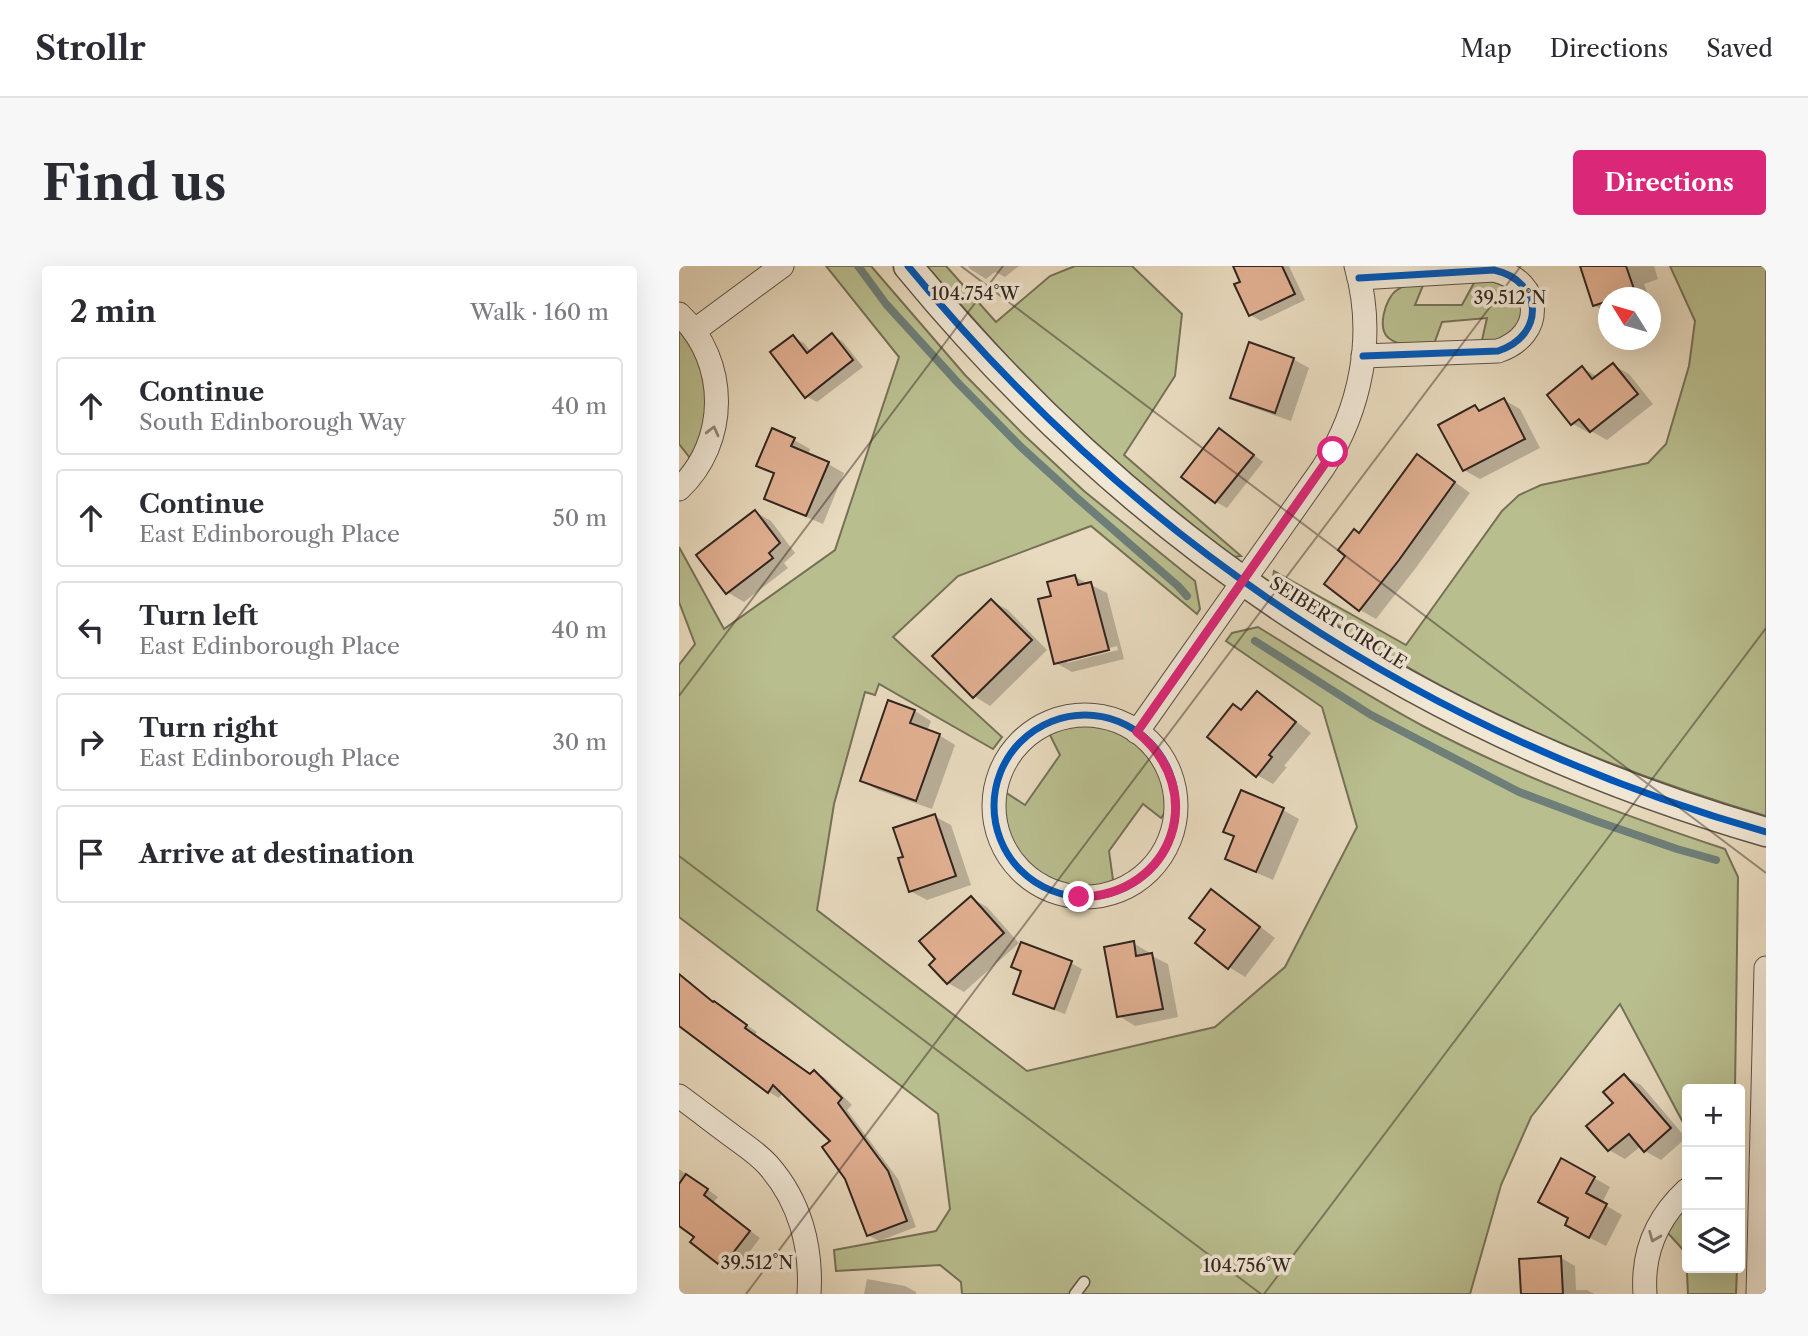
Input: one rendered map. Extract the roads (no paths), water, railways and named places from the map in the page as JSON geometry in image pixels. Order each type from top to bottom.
[{"type":"street","points":[[679,489],[703,459],[716,416],[713,371],[702,344],[686,323],[782,266]]},
{"type":"street","name":"SEIBERT CIRCLE","points":[[908,266],[986,356],[1073,443],[1151,512],[1308,626],[1359,658],[1471,719],[1530,747],[1609,780],[1766,832]]},
{"type":"street","points":[[1137,732],[1333,452],[1348,422],[1356,398],[1363,356],[1364,310],[1358,272],[1494,270],[1505,272],[1520,281],[1531,299],[1529,327],[1514,344],[1498,351],[1363,356]]},
{"type":"street","points":[[1087,715],[1114,720],[1137,732],[1165,762],[1174,789],[1176,802],[1173,830],[1161,855],[1143,876],[1132,884],[1093,897],[1065,896],[1028,878],[1018,869],[1003,847],[993,808],[997,781],[1016,746],[1037,729],[1061,718],[1074,716],[1087,715]]},
{"type":"street","points":[[1758,1294],[1756,1165],[1766,968]]},
{"type":"street","points":[[679,1096],[756,1154],[777,1176],[790,1196],[804,1230],[809,1255],[809,1294]]},
{"type":"street","points":[[1645,1294],[1646,1262],[1656,1230],[1664,1216],[1682,1196]]},
{"type":"lane","points":[[1075,1294],[1084,1282]]},
{"type":"waterway","points":[[858,266],[886,304],[1021,447],[1187,596]]},
{"type":"waterway","points":[[1255,641],[1371,715],[1519,792],[1677,849],[1716,860]]}]
